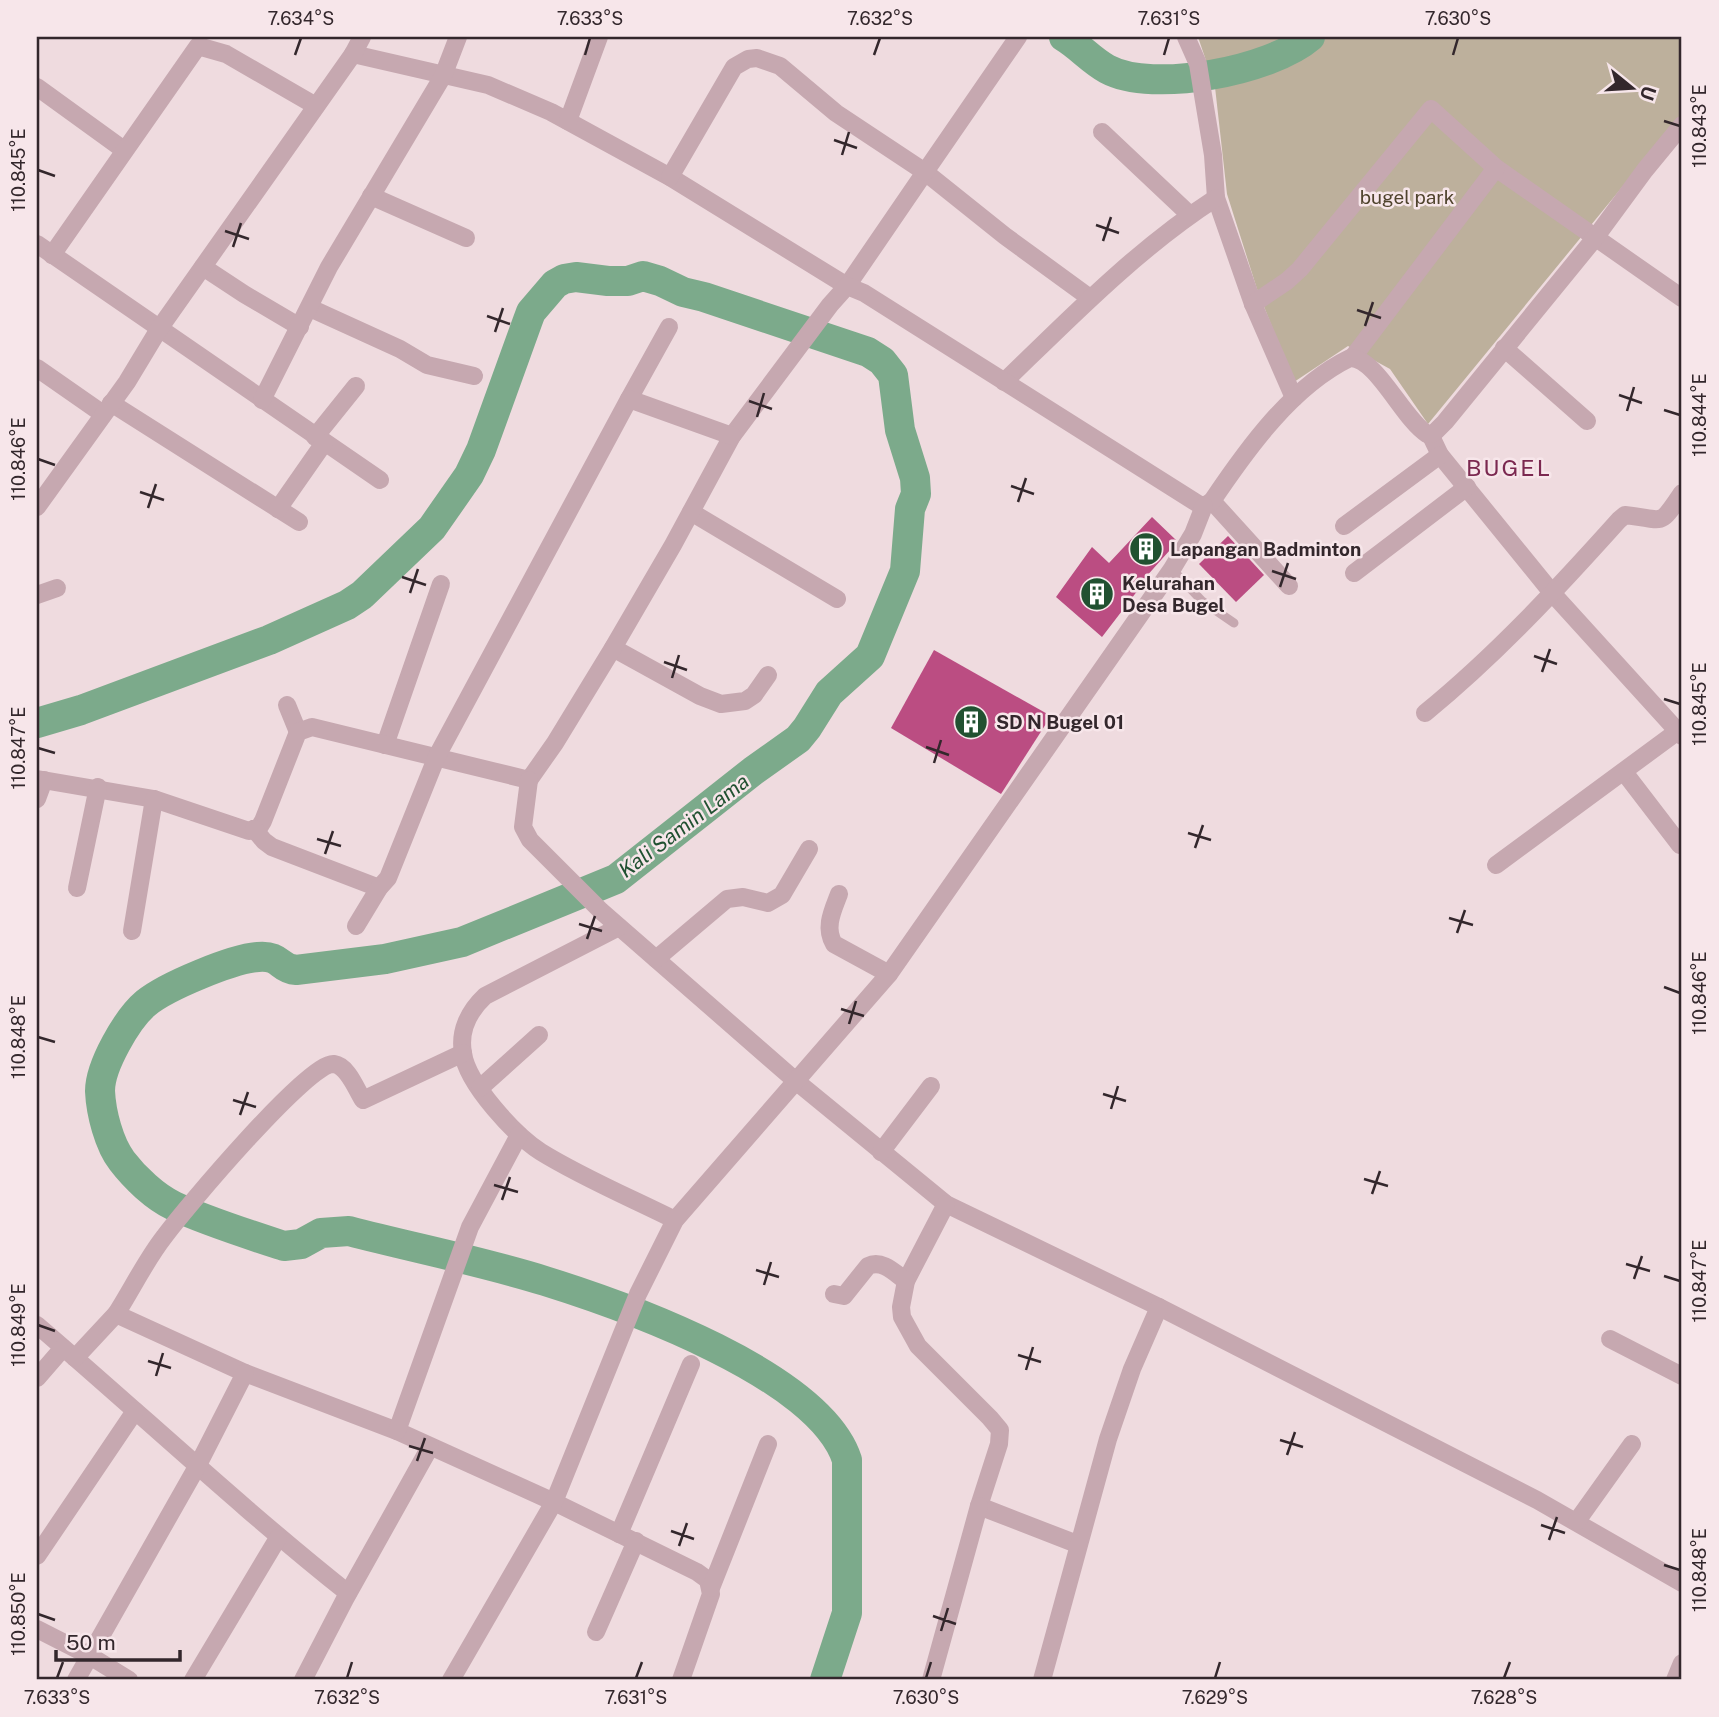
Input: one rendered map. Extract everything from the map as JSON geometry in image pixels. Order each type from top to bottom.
[{"type":"street","points":[[37,507],[354,54],[362,37]]},
{"type":"street","points":[[262,400],[329,267],[443,76],[458,37]]},
{"type":"street","points":[[568,121],[599,37]]},
{"type":"street","points":[[1018,37],[847,286],[830,304],[732,436],[613,648],[529,780],[523,817],[525,834],[618,927],[797,1082],[946,1204],[1159,1307],[1577,1521],[1682,1583]]},
{"type":"street","points":[[1186,37],[1198,64],[1213,155],[1216,198],[1253,304],[1294,397]]},
{"type":"street","points":[[52,255],[197,40],[316,106]]},
{"type":"street","points":[[354,54],[488,86],[568,121],[670,177],[847,286],[864,293],[1195,503],[1208,503],[1289,586]]},
{"type":"street","points":[[670,177],[734,67],[748,59],[757,58],[780,66],[836,113],[925,172],[1090,299]]},
{"type":"street","points":[[37,87],[124,150]]},
{"type":"street","points":[[1253,304],[1300,269],[1431,109],[1496,168],[1682,298]]},
{"type":"street","points":[[1430,434],[1445,422],[1595,239],[1645,170],[1682,125]]},
{"type":"street","points":[[1102,132],[1189,215]]},
{"type":"street","points":[[451,1680],[554,1502],[638,1294],[675,1220],[889,974],[1172,569],[1208,503],[1239,461],[1294,397],[1353,357],[1496,168]]},
{"type":"street","points":[[371,196],[466,238]]},
{"type":"street","points":[[1004,382],[1090,299],[1189,215],[1216,198]]},
{"type":"street","points":[[37,244],[380,480]]},
{"type":"street","points":[[203,267],[300,327]]},
{"type":"street","points":[[310,308],[400,349],[427,365],[474,376]]},
{"type":"street","points":[[356,926],[388,878],[437,756],[669,327]]},
{"type":"street","points":[[1504,348],[1587,421]]},
{"type":"street","points":[[1353,357],[1374,372],[1413,424],[1430,434],[1440,455],[1553,594],[1680,734],[1496,865]]},
{"type":"street","points":[[37,368],[299,522]]},
{"type":"street","points":[[278,509],[356,386]]},
{"type":"street","points":[[629,399],[732,436]]},
{"type":"street","points":[[1344,526],[1440,455]]},
{"type":"street","points":[[1354,573],[1466,486]]},
{"type":"street","points":[[1425,713],[1492,655],[1553,594],[1619,520],[1625,515],[1658,520],[1665,518],[1682,493]]},
{"type":"street","points":[[691,512],[837,599]]},
{"type":"street","points":[[385,745],[441,584]]},
{"type":"street","points":[[37,596],[57,589]]},
{"type":"street","points":[[613,648],[700,696],[721,704],[746,701],[754,695],[768,675]]},
{"type":"street","points":[[37,799],[40,779],[98,787],[154,799],[242,830],[254,829],[263,821],[298,732],[287,705]]},
{"type":"street","points":[[298,732],[312,727],[529,780]]},
{"type":"street","points":[[1624,772],[1679,845]]},
{"type":"street","points":[[77,888],[98,787]]},
{"type":"street","points":[[132,932],[154,799]]},
{"type":"street","points":[[254,829],[272,847],[379,888]]},
{"type":"street","points":[[656,959],[727,899],[743,897],[768,903],[782,895],[809,849]]},
{"type":"street","points":[[839,894],[830,921],[830,937],[834,944],[889,974]]},
{"type":"street","points":[[618,927],[485,996],[467,1018],[463,1034],[463,1053],[467,1067],[496,1112],[540,1152],[675,1220]]},
{"type":"street","points":[[480,1088],[539,1035]]},
{"type":"street","points":[[37,1378],[116,1314],[163,1238],[275,1107],[319,1069],[330,1063],[337,1064],[344,1069],[363,1100],[463,1053]]},
{"type":"street","points":[[881,1152],[931,1086]]},
{"type":"street","points":[[397,1431],[470,1227],[519,1135]]},
{"type":"street","points":[[931,1680],[999,1444],[1000,1430],[913,1339],[902,1317],[906,1281],[946,1204]]},
{"type":"street","points":[[834,1294],[844,1296],[873,1263],[881,1264],[906,1281]]},
{"type":"street","points":[[1042,1680],[1077,1544],[1118,1406],[1159,1307]]},
{"type":"street","points":[[116,1314],[245,1373],[397,1431],[554,1502],[697,1572],[708,1580],[712,1588]]},
{"type":"street","points":[[37,1325],[278,1538],[348,1593]]},
{"type":"street","points":[[1610,1339],[1682,1376]]},
{"type":"street","points":[[619,1534],[691,1364]]},
{"type":"street","points":[[76,1680],[198,1465],[245,1373]]},
{"type":"street","points":[[37,1556],[135,1411]]},
{"type":"street","points":[[681,1680],[712,1588],[768,1444]]},
{"type":"street","points":[[1577,1521],[1632,1444]]},
{"type":"street","points":[[303,1680],[348,1593],[430,1447]]},
{"type":"street","points":[[979,1506],[1077,1544]]},
{"type":"street","points":[[193,1680],[278,1538]]},
{"type":"street","points":[[596,1632],[636,1541]]},
{"type":"street","points":[[37,1629],[129,1680]]},
{"type":"street","points":[[1675,1680],[1682,1663]]},
{"type":"lane","points":[[1172,569],[1202,601],[1234,622]]},
{"type":"green space","name":"bugel park","points":[[1198,37],[1682,37],[1682,114],[1428,424],[1390,369],[1348,346],[1294,382],[1257,289],[1227,194],[1215,87]]},
{"type":"building","name":"Kelurahan Desa Bugel","points":[[1152,517],[1176,540],[1136,588],[1138,590],[1102,637],[1056,597],[1092,547],[1109,563]]},
{"type":"building","points":[[1228,536],[1264,575],[1236,602],[1199,564]]},
{"type":"building","name":"SD N Bugel 01","points":[[934,650],[1051,716],[1001,794],[891,728]]},
{"type":"waterway","name":"Kali Samin Lama","points":[[1064,37],[1107,69],[1127,76],[1153,79],[1181,79],[1241,68],[1292,49],[1310,37]]},
{"type":"waterway","name":"Kali Samin Lama","points":[[37,723],[81,710],[269,640],[347,605],[362,595],[432,528],[469,475],[481,450],[531,312],[555,284],[564,279],[576,277],[628,281],[643,276],[683,292],[868,352],[882,361],[893,375],[900,430],[915,478],[916,494],[910,509],[905,571],[870,656],[829,693],[798,739],[616,879],[462,942],[385,959],[296,970],[272,958],[258,957],[217,968],[169,989],[146,1003],[123,1031],[105,1069],[100,1091],[106,1128],[122,1161],[153,1192],[187,1212],[284,1246],[301,1244],[321,1233],[349,1231],[545,1281],[669,1326],[761,1373],[800,1400],[830,1429],[847,1460],[847,1613],[825,1680]]},
{"type":"place","name":"Lapangan Badminton","points":[[1146,549]]},
{"type":"place","name":"Kelurahan Desa Bugel","points":[[1097,594]]},
{"type":"place","name":"SD N Bugel 01","points":[[971,722]]},
{"type":"district","name":"BUGEL","points":[[1509,468]]}]
